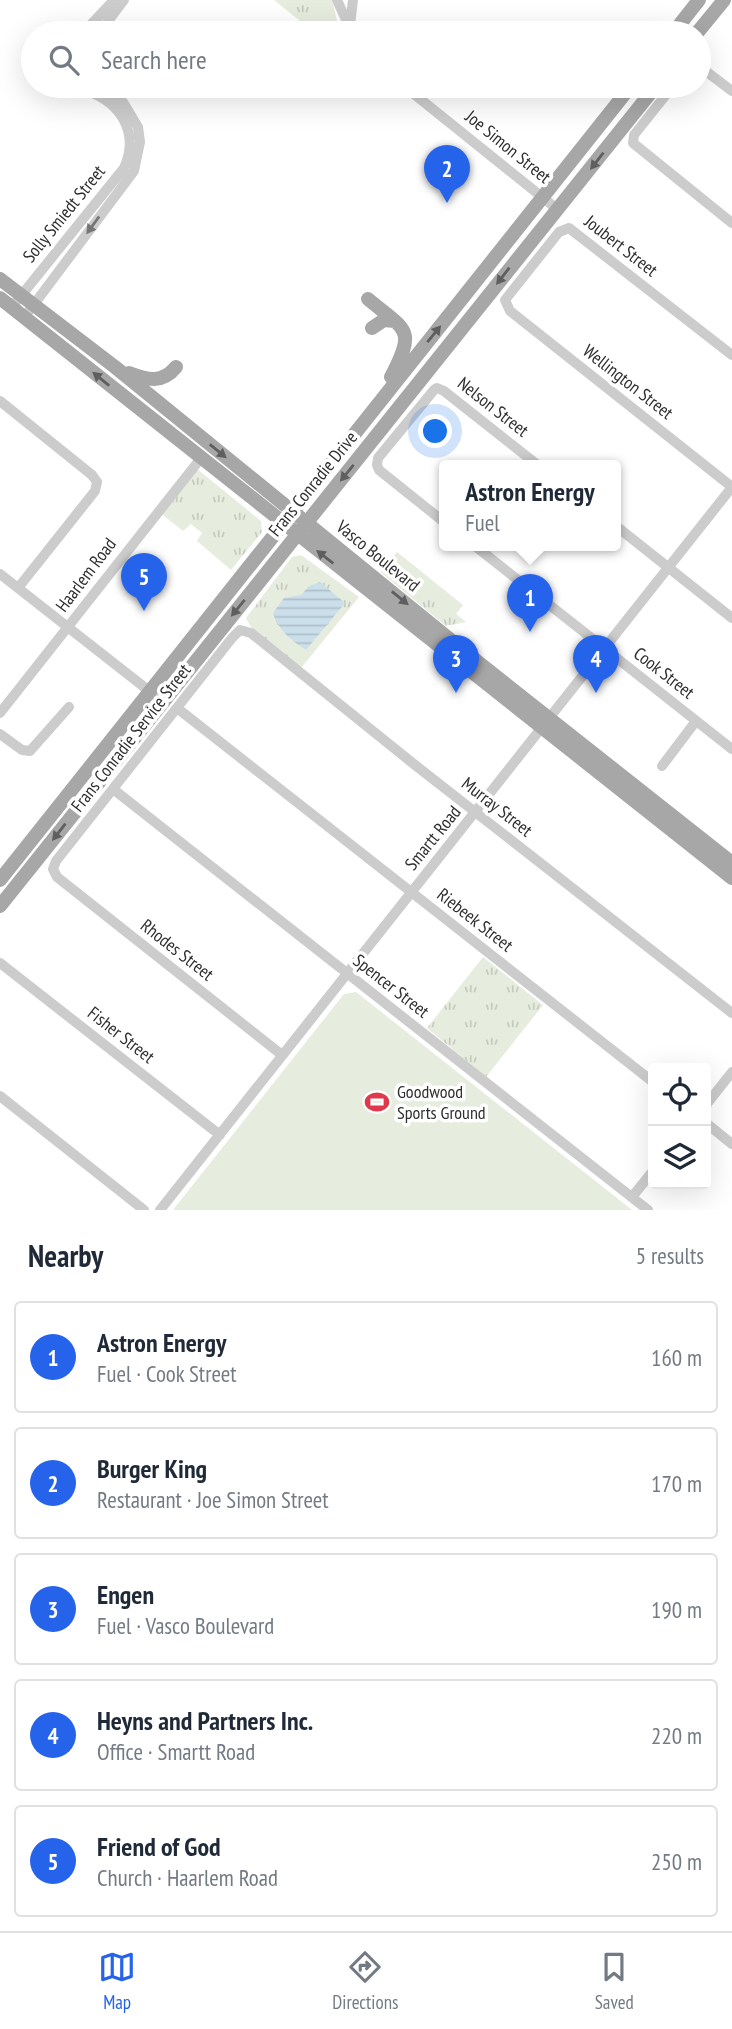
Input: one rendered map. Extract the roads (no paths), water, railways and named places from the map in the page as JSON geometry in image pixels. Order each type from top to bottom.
[{"type":"main road","points":[[682,21],[699,0]]},
{"type":"main road","points":[[706,21],[723,0]]},
{"type":"main road","name":"Frans Conradie Drive","points":[[0,880],[621,98]]},
{"type":"main road","name":"Frans Conradie Drive","points":[[0,906],[646,98]]},
{"type":"main road","name":"Vasco Boulevard","points":[[0,279],[11,300],[115,367],[307,522],[732,878]]},
{"type":"main road","points":[[368,299],[403,330],[406,345],[376,406]]},
{"type":"main road","name":"Vasco Boulevard","points":[[29,311],[201,458],[297,534],[732,863]]},
{"type":"main road","points":[[372,328],[384,320],[395,321]]},
{"type":"main road","points":[[115,367],[145,379],[155,380],[168,376],[176,367]]},
{"type":"street","points":[[94,21],[114,0]]},
{"type":"street","points":[[108,21],[124,0]]},
{"type":"street","points":[[337,0],[346,21]]},
{"type":"street","points":[[346,0],[349,21]]},
{"type":"street","points":[[351,21],[352,0]]},
{"type":"street","points":[[711,75],[732,92]]},
{"type":"street","name":"Solly Smiedt Street","points":[[11,300],[124,168],[129,157],[131,146],[125,121],[101,98]]},
{"type":"street","name":"Solly Smiedt Street","points":[[29,311],[134,171],[140,142],[138,127],[118,98]]},
{"type":"street","name":"Joe Simon Street","points":[[419,98],[557,209]]},
{"type":"street","points":[[663,98],[634,135],[633,143],[732,223]]},
{"type":"street","name":"Joubert Street","points":[[505,303],[507,295],[556,234],[569,228],[732,355]]},
{"type":"street","name":"Wellington Street","points":[[505,303],[510,311],[732,487]]},
{"type":"street","name":"Nelson Street","points":[[439,518],[379,470],[377,465],[378,458],[430,393],[438,388],[444,391],[531,460]]},
{"type":"street","points":[[0,401],[92,475],[97,482],[95,491],[18,588]]},
{"type":"street","name":"Haarlem Road","points":[[0,713],[201,458]]},
{"type":"street","name":"Smartt Road","points":[[160,1210],[732,487]]},
{"type":"street","points":[[621,530],[732,618]]},
{"type":"street","name":"Cook Street","points":[[481,551],[732,750]]},
{"type":"street","points":[[0,574],[162,701]]},
{"type":"street","name":"Frans Conradie Service Street","points":[[53,869],[56,861],[240,630]]},
{"type":"street","name":"Murray Street","points":[[240,630],[251,633],[732,1013]]},
{"type":"street","points":[[0,734],[22,750],[30,751],[69,707]]},
{"type":"street","name":"Riebeek Street","points":[[177,708],[648,1078]]},
{"type":"street","points":[[662,766],[696,721]]},
{"type":"street","name":"Spencer Street","points":[[113,789],[649,1210]]},
{"type":"street","name":"Rhodes Street","points":[[53,869],[57,877],[282,1055]]},
{"type":"street","name":"Fisher Street","points":[[0,963],[220,1135]]},
{"type":"street","points":[[711,1099],[732,1072]]},
{"type":"street","points":[[0,1096],[144,1210]]},
{"type":"street","points":[[710,1126],[732,1144]]},
{"type":"street","points":[[632,1197],[648,1177]]},
{"type":"water","points":[[320,582],[345,603],[306,650],[286,634],[273,613],[284,598],[301,595],[309,586]]},
{"type":"place","name":"Burger King","points":[[447,203]]},
{"type":"place","name":"Friend of God","points":[[144,611]]},
{"type":"place","name":"Astron Energy","points":[[530,632]]},
{"type":"place","name":"Engen","points":[[456,693]]},
{"type":"place","name":"Heyns and Partners Inc.","points":[[596,693]]},
{"type":"place","name":"Goodwood Sports Ground","points":[[377,1102]]}]
